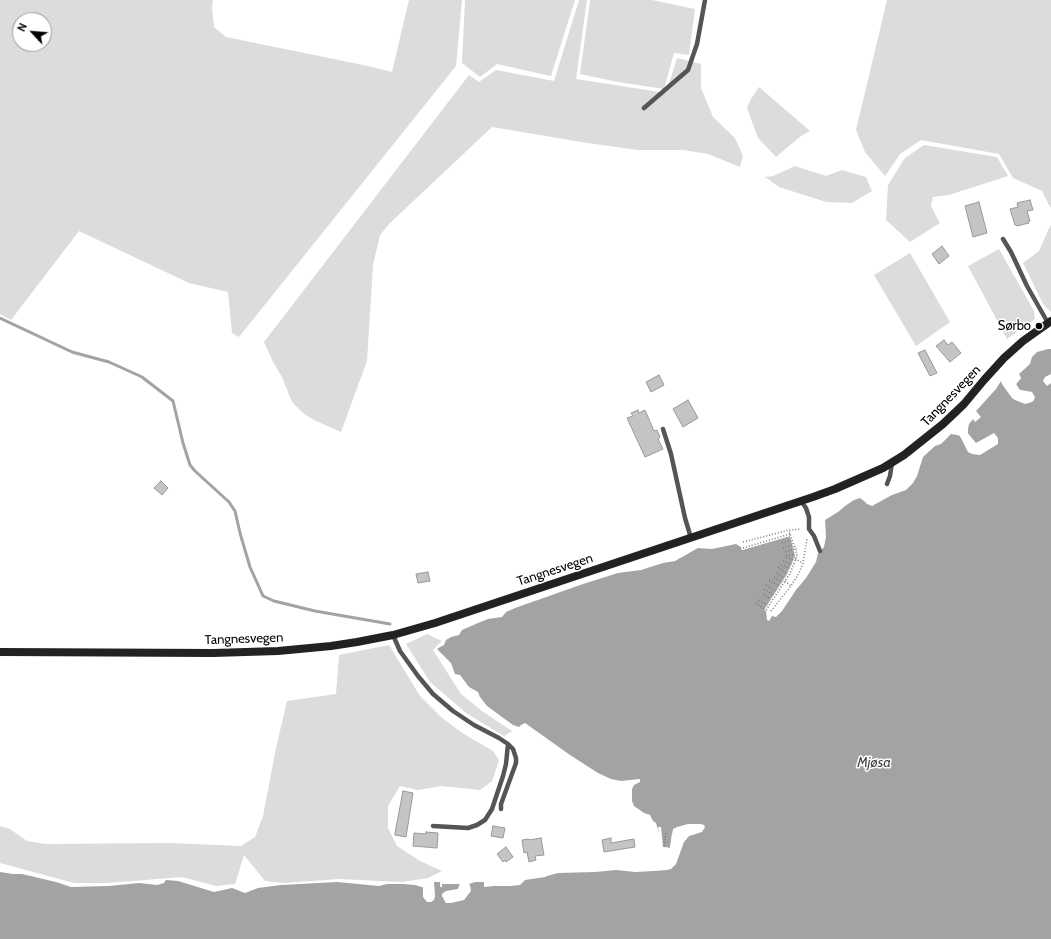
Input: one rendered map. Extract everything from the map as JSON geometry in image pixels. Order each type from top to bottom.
[{"type":"main road","name":"Tangnesvegen","points":[[0,652],[213,653],[278,651],[357,642],[393,635],[435,623],[801,501],[869,475],[892,463],[919,444],[943,424],[964,404],[1004,358],[1023,341],[1049,322]]},
{"type":"lane","points":[[644,108],[688,70],[696,44],[704,0]]},
{"type":"lane","points":[[1003,239],[1011,252],[1027,286],[1049,322]]},
{"type":"lane","points":[[663,429],[671,454],[691,538]]},
{"type":"lane","points":[[887,484],[892,463]]},
{"type":"lane","points":[[801,501],[806,508],[809,517],[809,529],[814,536],[820,551]]},
{"type":"lane","points":[[393,635],[400,651],[433,694],[453,711],[474,725],[508,744],[513,749],[516,763],[501,804],[501,809]]},
{"type":"lane","points":[[433,826],[468,828],[485,820],[492,809],[503,776],[508,744]]},
{"type":"path","points":[[743,542],[789,530],[809,529],[799,573],[791,586],[771,611]]},
{"type":"path","points":[[756,603],[765,609],[784,579],[790,573],[794,560],[797,556],[789,530]]},
{"type":"path","points":[[743,548],[790,534]]},
{"type":"path","points":[[782,542],[791,540]]},
{"type":"path","points":[[783,548],[792,545]]},
{"type":"path","points":[[785,552],[794,550]]},
{"type":"path","points":[[795,554],[786,557],[802,563]]},
{"type":"path","points":[[783,560],[792,564]]},
{"type":"path","points":[[781,565],[790,568]]},
{"type":"path","points":[[778,568],[787,574]]},
{"type":"path","points":[[777,573],[791,586]]},
{"type":"path","points":[[774,577],[782,582]]},
{"type":"path","points":[[769,580],[779,586]]},
{"type":"path","points":[[766,585],[776,591]]},
{"type":"path","points":[[764,589],[773,595]]},
{"type":"path","points":[[763,594],[770,600]]},
{"type":"path","points":[[759,600],[767,605]]},
{"type":"path","points":[[664,846],[666,834]]},
{"type":"shaded area","points":[[0,0],[213,0],[212,8],[214,27],[226,37],[392,72],[409,0],[462,0],[456,66],[239,337],[232,333],[228,292],[189,283],[79,231],[11,320],[0,314]]},
{"type":"shaded area","points":[[465,0],[575,0],[551,76],[497,64],[480,77],[462,63]]},
{"type":"shaded area","points":[[579,0],[587,0],[576,79],[666,93],[677,58],[701,64],[701,88],[713,117],[735,138],[743,156],[740,167],[708,154],[683,150],[637,150],[492,127],[389,224],[380,235],[373,265],[367,361],[341,432],[304,414],[292,402],[282,377],[264,342],[469,75],[479,82],[496,70],[554,81]]},
{"type":"shaded area","points":[[590,0],[652,0],[695,9],[689,55],[674,53],[664,89],[580,74]]},
{"type":"shaded area","points":[[887,0],[1051,0],[1051,207],[1042,191],[1013,178],[999,154],[921,140],[900,154],[885,176],[865,152],[856,130]]},
{"type":"shaded area","points":[[759,87],[810,131],[801,136],[776,157],[758,138],[747,108]]},
{"type":"shaded area","points":[[924,145],[997,157],[1008,176],[949,195],[933,197],[931,206],[940,223],[910,242],[886,220],[888,185],[905,158]]},
{"type":"shaded area","points":[[795,166],[826,176],[842,170],[866,177],[872,191],[852,203],[826,202],[779,187],[765,177],[773,176]]},
{"type":"shaded area","points":[[1051,224],[1051,312],[1043,304],[1023,263],[1039,251]]},
{"type":"shaded area","points":[[999,249],[1034,311],[1035,319],[1007,339],[968,266]]},
{"type":"shaded area","points":[[910,253],[950,322],[916,346],[874,275]]},
{"type":"shaded area","points":[[427,634],[442,641],[433,650],[461,694],[482,711],[512,731],[504,736],[466,713],[430,682],[406,644]]},
{"type":"shaded area","points":[[389,645],[420,696],[441,717],[464,734],[493,751],[499,760],[492,781],[480,790],[441,786],[418,790],[400,786],[388,806],[388,828],[397,846],[420,861],[442,871],[428,878],[402,882],[339,879],[284,883],[265,881],[244,855],[235,884],[216,886],[182,877],[108,883],[74,883],[0,863],[0,826],[10,829],[27,841],[45,844],[169,843],[241,846],[255,837],[263,816],[287,701],[336,694],[339,655]]},
{"type":"water","name":"Mjøsa","points":[[1051,349],[1051,374],[1045,377],[1043,381],[1047,386],[1051,383],[1051,939],[0,939],[0,872],[22,874],[71,887],[109,886],[139,883],[157,885],[164,883],[166,880],[178,881],[214,892],[232,888],[245,893],[258,888],[281,885],[337,882],[379,886],[387,884],[415,885],[425,888],[429,895],[434,882],[460,884],[458,889],[447,895],[464,894],[469,884],[475,882],[484,882],[484,887],[510,886],[520,885],[525,880],[545,877],[558,873],[616,870],[635,872],[667,870],[675,862],[684,831],[672,833],[670,848],[663,847],[656,823],[650,815],[634,806],[632,801],[632,789],[634,785],[640,782],[640,779],[621,781],[611,779],[598,773],[570,755],[525,723],[519,727],[513,725],[487,706],[478,692],[469,687],[460,675],[455,674],[451,663],[437,649],[444,645],[446,640],[459,635],[462,630],[488,619],[502,617],[506,612],[515,608],[583,584],[618,573],[641,570],[675,561],[698,548],[712,549],[736,544],[741,547],[742,550],[790,536],[796,547],[798,556],[791,574],[766,611],[767,620],[769,621],[772,616],[776,617],[782,611],[816,562],[818,553],[824,547],[826,537],[825,520],[854,500],[860,498],[872,506],[892,495],[906,490],[917,476],[923,457],[935,446],[941,444],[951,434],[960,436],[974,449],[989,442],[976,446],[968,438],[969,424],[973,419],[975,422],[981,417],[976,411],[996,389],[1001,381],[1015,396],[1023,396],[1016,384],[1021,378],[1019,374],[1030,364],[1032,357],[1037,352]]},
{"type":"pier","points":[[1019,375],[1021,378],[1016,384],[1021,390],[1032,392],[1035,397],[1032,402],[1025,404],[1015,400],[1002,384],[1001,381],[1005,380],[1016,394],[1021,395],[1014,384],[1018,378],[1017,376]]},
{"type":"pier","points":[[966,431],[976,443],[994,433],[998,438],[998,444],[980,455],[972,454],[968,452],[960,436],[960,434],[971,446],[974,447],[967,439]]},
{"type":"pier","points":[[789,534],[792,535],[798,556],[791,574],[766,611],[764,610],[787,574],[795,556],[790,536],[742,550],[741,547]]},
{"type":"pier","points":[[688,824],[701,824],[705,827],[702,832],[689,836],[684,842],[676,864],[671,869],[667,870],[676,855],[677,851],[675,847],[681,833],[673,834],[671,850],[662,849],[658,827],[661,827],[663,847],[670,848],[673,829]]},
{"type":"pier","points":[[434,880],[459,882],[460,884],[442,884],[442,887],[440,887],[440,882],[434,882]]},
{"type":"pier","points":[[434,882],[434,900],[427,902],[423,897],[423,887],[425,888],[427,886],[429,892],[432,883]]},
{"type":"pier","points":[[460,884],[462,884],[458,894],[462,893],[468,884],[470,885],[471,891],[464,900],[446,903],[442,894],[446,891],[458,889]]},
{"type":"building","points":[[1030,200],[1033,210],[1027,211],[1030,221],[1028,221],[1029,223],[1017,226],[1015,225],[1010,209],[1018,207],[1017,203]]},
{"type":"building","points":[[979,202],[987,233],[973,237],[965,206]]},
{"type":"building","points":[[942,246],[949,256],[939,264],[932,254]]},
{"type":"building","points":[[944,340],[948,345],[952,342],[961,353],[950,362],[936,346]]},
{"type":"building","points":[[925,350],[937,373],[930,376],[918,353]]},
{"type":"building","points":[[659,375],[664,385],[651,392],[646,382]]},
{"type":"building","points":[[688,400],[698,418],[683,427],[673,409]]},
{"type":"building","points":[[638,410],[639,413],[645,410],[654,431],[657,430],[660,437],[658,439],[663,449],[645,457],[627,418],[633,416],[631,413]]},
{"type":"building","points":[[161,481],[168,488],[162,495],[154,488]]},
{"type":"building","points":[[428,572],[430,581],[418,583],[416,574]]},
{"type":"building","points":[[403,791],[413,793],[406,837],[395,835]]},
{"type":"building","points":[[493,826],[505,828],[503,838],[491,836]]},
{"type":"building","points":[[426,832],[438,833],[437,848],[413,846],[414,833],[426,834]]},
{"type":"building","points":[[541,838],[544,855],[535,856],[536,860],[529,862],[527,852],[524,853],[522,840]]},
{"type":"building","points":[[611,838],[611,843],[634,839],[635,847],[604,852],[602,840]]},
{"type":"building","points":[[506,847],[513,857],[506,862],[505,860],[503,862],[497,854]]},
{"type":"waterway","points":[[0,318],[72,352],[109,362],[142,377],[173,401],[190,465],[229,502],[235,511],[250,567],[263,596],[274,601],[315,611],[390,624]]},
{"type":"place","name":"Sørbo","points":[[1039,326]]}]
